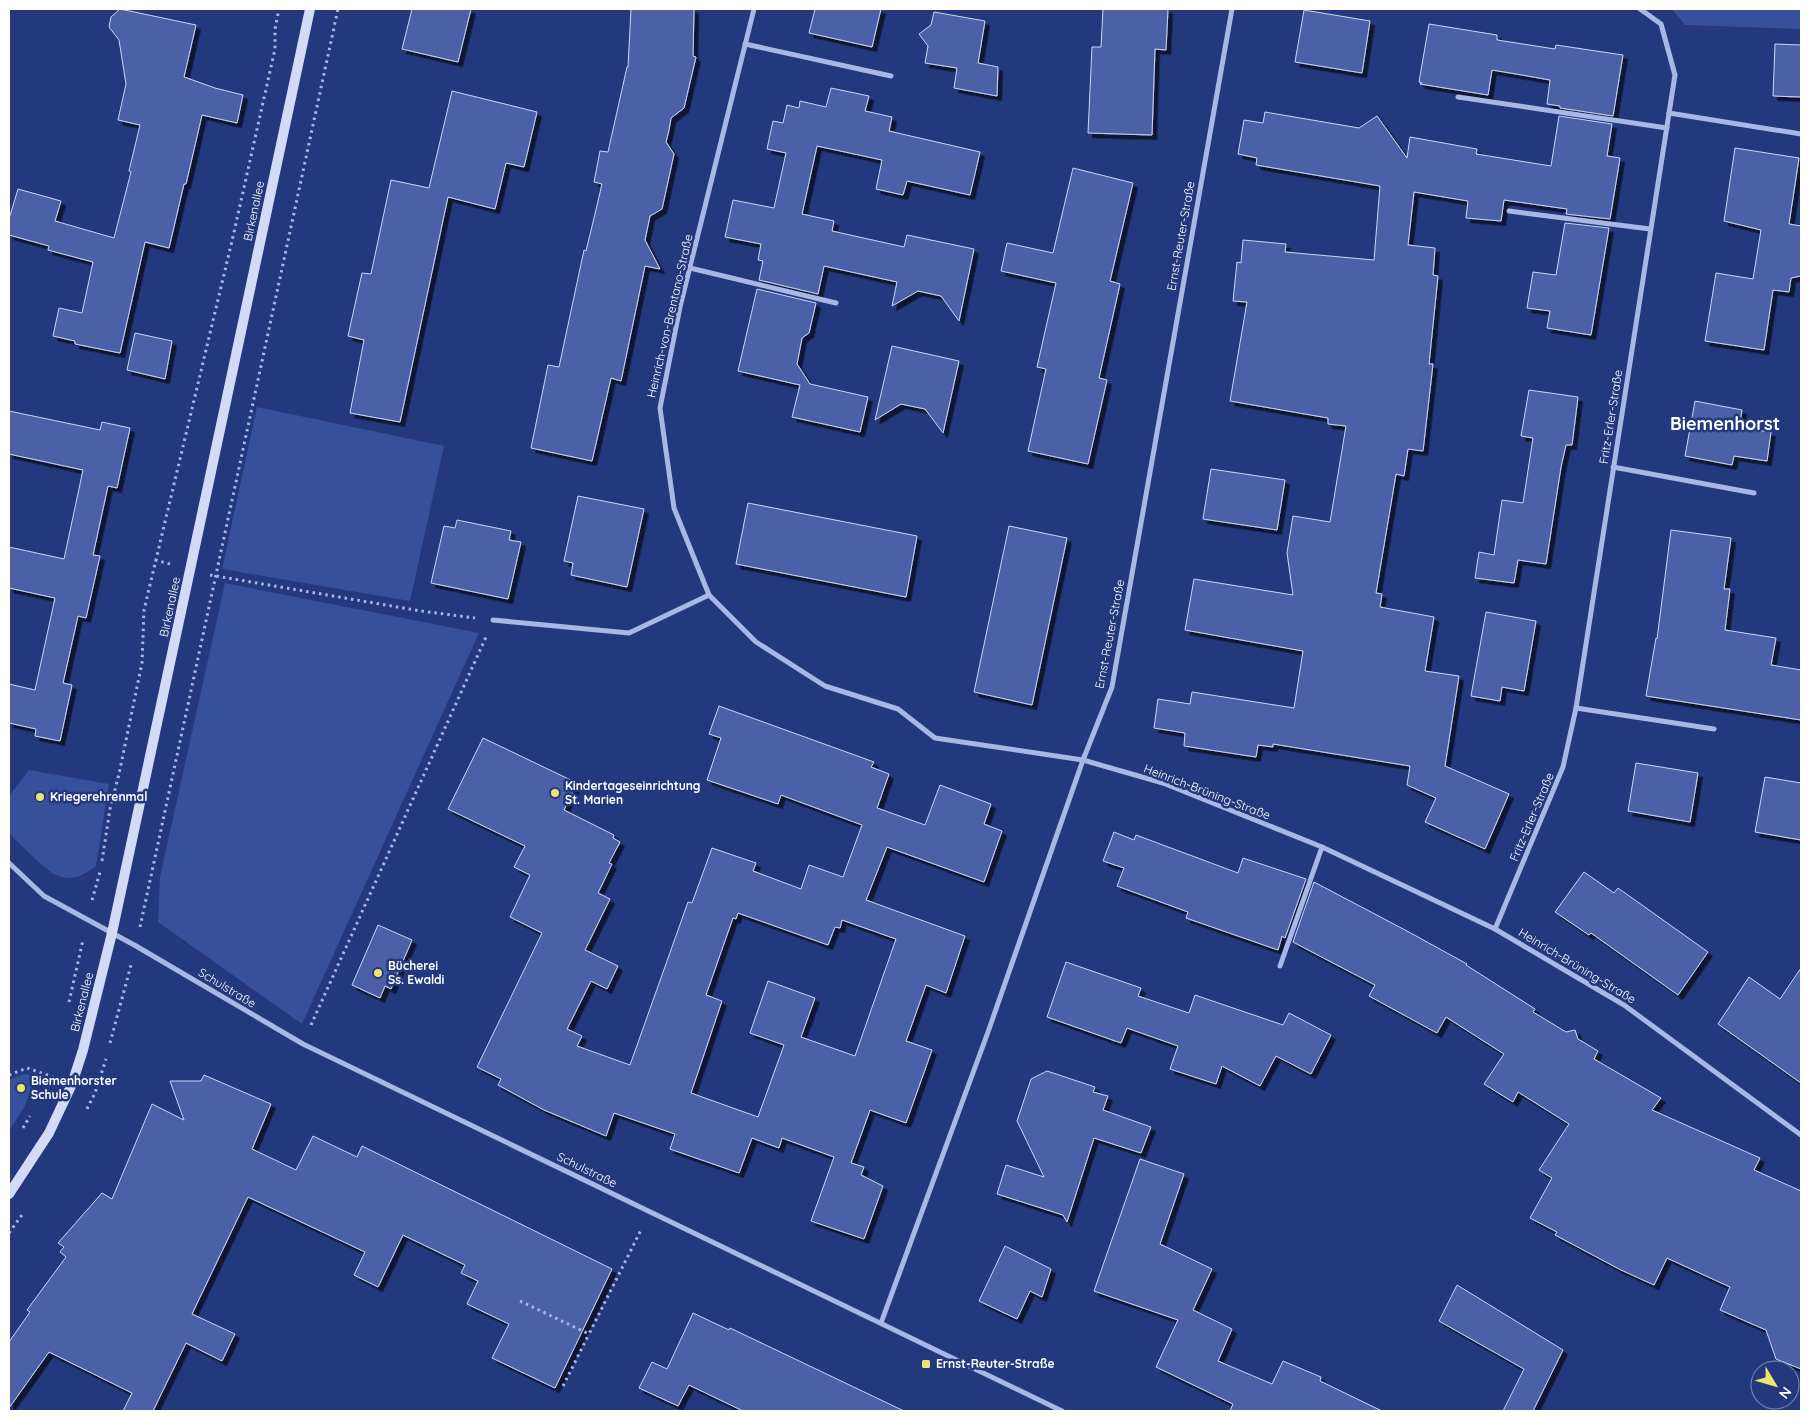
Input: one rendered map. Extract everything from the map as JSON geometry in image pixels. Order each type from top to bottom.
[{"type":"street","name":"Birkenallee","points":[[9,1194],[49,1133],[72,1084],[83,1050],[112,932],[310,9]]},
{"type":"street","name":"Heinrich-von-Brentano-Straße","points":[[754,9],[690,268],[660,408],[674,508],[710,595],[756,642],[824,686],[898,709],[935,738],[1083,760]]},
{"type":"street","name":"Ernst-Reuter-Straße","points":[[881,1323],[988,1032],[1083,760],[1112,687],[1232,9]]},
{"type":"street","name":"Fritz-Erler-Straße","points":[[1495,929],[1563,767],[1576,708],[1675,75],[1661,24],[1640,9]]},
{"type":"street","points":[[745,44],[891,76]]},
{"type":"street","points":[[1458,97],[1667,128]]},
{"type":"street","points":[[1669,114],[1801,134]]},
{"type":"street","points":[[1509,211],[1650,229]]},
{"type":"street","points":[[690,268],[836,303]]},
{"type":"street","points":[[1613,467],[1754,493]]},
{"type":"street","points":[[493,620],[629,633],[710,595]]},
{"type":"street","points":[[1576,708],[1714,730]]},
{"type":"street","name":"Heinrich-Brüning-Straße","points":[[1083,760],[1163,783],[1322,847],[1495,929],[1624,1005],[1801,1135]]},
{"type":"street","points":[[1280,966],[1322,847]]},
{"type":"street","name":"Schulstraße","points":[[9,863],[44,896],[112,932],[303,1044],[1062,1411]]},
{"type":"path","points":[[69,1005],[87,919],[102,866],[110,809],[142,663],[144,610],[232,241],[275,49],[275,29],[279,9]]},
{"type":"path","points":[[216,577],[422,612],[493,620],[303,1044]]},
{"type":"path","points":[[9,1075],[27,1068],[51,1077]]},
{"type":"path","points":[[47,1084],[53,1069]]},
{"type":"path","points":[[18,1136],[32,1112]]},
{"type":"path","points":[[563,1386],[650,1212]]},
{"type":"path","points":[[520,1301],[589,1334]]},
{"type":"shaded area","points":[[1672,9],[1801,9],[1801,29],[1685,25]]},
{"type":"shaded area","points":[[257,407],[444,446],[410,601],[222,569]]},
{"type":"shaded area","points":[[225,583],[479,633],[302,1024],[158,922],[160,877]]},
{"type":"shaded area","points":[[29,770],[109,784],[96,866],[87,872],[72,878],[56,875],[39,862],[9,833],[9,796]]},
{"type":"shaded area","points":[[23,1074],[35,1076],[24,1108],[9,1131],[9,1080]]},
{"type":"building","points":[[120,9],[196,25],[184,77],[243,95],[237,123],[202,115],[169,248],[145,242],[120,353],[75,344],[75,341],[53,336],[59,308],[82,313],[93,262],[48,250],[49,246],[9,235],[9,219],[18,189],[61,201],[55,221],[114,238],[131,172],[129,171],[140,125],[118,120],[126,84],[119,40],[109,27],[111,17]]},
{"type":"building","points":[[412,9],[471,9],[458,62],[402,49]]},
{"type":"building","points":[[631,9],[694,9],[693,56],[696,57],[684,108],[671,118],[666,142],[674,154],[662,209],[650,216],[645,240],[660,269],[645,266],[621,381],[611,378],[592,461],[531,448],[548,365],[559,367],[584,250],[586,251],[602,184],[594,182],[600,151],[608,152],[628,67]]},
{"type":"building","points":[[815,9],[881,9],[872,47],[809,33]]},
{"type":"building","points":[[1103,9],[1168,9],[1166,50],[1155,49],[1152,135],[1088,133],[1092,47],[1101,47]]},
{"type":"building","points":[[1304,10],[1370,21],[1362,73],[1295,62]]},
{"type":"building","points":[[934,12],[985,21],[978,63],[998,67],[997,96],[954,88],[957,68],[925,63],[928,46],[919,34],[931,25]]},
{"type":"building","points":[[1429,24],[1497,35],[1497,40],[1555,49],[1556,45],[1623,55],[1613,116],[1560,108],[1560,106],[1547,104],[1550,80],[1492,70],[1488,95],[1420,84],[1422,83],[1419,82]]},
{"type":"building","points":[[1775,44],[1801,45],[1801,97],[1773,96]]},
{"type":"building","points":[[831,88],[869,96],[865,111],[892,117],[889,131],[980,152],[970,195],[907,181],[903,195],[876,189],[882,160],[817,146],[802,214],[834,221],[832,231],[904,247],[907,235],[974,249],[959,321],[941,296],[918,291],[892,306],[897,282],[824,266],[818,294],[759,280],[763,261],[758,260],[761,244],[725,237],[733,200],[774,208],[786,153],[767,149],[773,121],[783,123],[787,105],[799,108],[800,101],[826,107]]},
{"type":"building","points":[[452,91],[537,112],[524,167],[506,163],[495,209],[448,197],[400,422],[350,413],[364,340],[348,336],[362,273],[371,274],[391,180],[429,188]]},
{"type":"building","points":[[1265,112],[1359,128],[1377,116],[1407,158],[1410,137],[1477,149],[1476,154],[1551,166],[1559,116],[1612,124],[1607,156],[1620,158],[1610,219],[1566,214],[1567,209],[1504,200],[1501,221],[1466,218],[1468,201],[1414,192],[1408,245],[1435,248],[1433,275],[1438,276],[1429,364],[1433,364],[1423,451],[1408,449],[1404,476],[1396,474],[1376,593],[1382,594],[1380,607],[1434,617],[1425,671],[1459,676],[1445,766],[1509,794],[1485,849],[1425,822],[1436,798],[1407,785],[1410,766],[1273,744],[1273,747],[1258,745],[1256,757],[1184,746],[1185,733],[1154,728],[1158,699],[1190,704],[1192,692],[1294,708],[1303,651],[1185,630],[1194,579],[1293,595],[1287,553],[1293,516],[1330,522],[1346,426],[1328,424],[1328,418],[1230,401],[1247,302],[1233,301],[1237,262],[1241,263],[1243,240],[1286,244],[1285,252],[1374,260],[1380,186],[1256,165],[1257,158],[1238,154],[1244,120],[1263,123]]},
{"type":"building","points":[[1735,148],[1799,158],[1789,224],[1801,226],[1801,276],[1791,278],[1789,292],[1773,290],[1764,350],[1705,341],[1716,273],[1753,279],[1761,230],[1724,221]]},
{"type":"building","points":[[1073,168],[1133,183],[1110,281],[1120,284],[1099,378],[1107,380],[1088,464],[1028,451],[1046,369],[1037,367],[1056,283],[1001,271],[1007,243],[1053,253]]},
{"type":"building","points":[[1565,223],[1609,228],[1591,335],[1547,328],[1550,311],[1527,308],[1533,272],[1556,275]]},
{"type":"building","points":[[757,289],[816,303],[809,333],[802,338],[797,364],[810,384],[868,397],[860,432],[792,417],[800,385],[738,371]]},
{"type":"building","points":[[135,333],[172,341],[165,379],[127,370]]},
{"type":"building","points":[[892,346],[959,361],[943,433],[925,409],[901,404],[875,420]]},
{"type":"building","points":[[1529,390],[1578,397],[1572,445],[1566,445],[1561,467],[1546,564],[1518,560],[1514,583],[1475,578],[1479,552],[1494,555],[1502,500],[1523,503],[1533,438],[1521,436]]},
{"type":"building","points":[[1695,401],[1742,410],[1739,428],[1771,432],[1767,461],[1734,456],[1732,465],[1685,456]]},
{"type":"building","points":[[9,411],[100,430],[102,422],[130,428],[117,488],[108,486],[93,555],[100,556],[86,618],[78,616],[63,683],[72,685],[60,741],[35,736],[36,729],[9,723],[9,684],[35,690],[55,598],[9,588],[9,547],[64,559],[83,470],[9,454]]},
{"type":"building","points":[[1211,469],[1285,480],[1277,530],[1203,519]]},
{"type":"building","points":[[578,496],[644,509],[627,587],[571,575],[573,563],[564,561]]},
{"type":"building","points":[[748,503],[917,536],[906,597],[736,564]]},
{"type":"building","points":[[457,520],[511,531],[509,540],[521,542],[508,599],[431,583],[444,526],[455,528]]},
{"type":"building","points":[[1009,526],[1067,538],[1032,705],[974,692]]},
{"type":"building","points":[[1671,530],[1731,538],[1724,589],[1730,589],[1725,630],[1776,638],[1771,665],[1801,670],[1801,720],[1646,696],[1657,639]]},
{"type":"building","points":[[1486,612],[1536,621],[1524,691],[1502,687],[1500,701],[1471,696]]},
{"type":"building","points":[[719,706],[874,762],[871,767],[889,774],[877,808],[925,825],[940,785],[991,804],[984,824],[1002,831],[984,882],[887,847],[866,900],[965,936],[946,993],[926,985],[906,1041],[932,1050],[906,1123],[870,1110],[851,1163],[864,1167],[861,1175],[883,1186],[864,1239],[811,1221],[834,1157],[782,1138],[779,1148],[752,1138],[739,1173],[670,1149],[675,1134],[614,1113],[606,1136],[544,1110],[498,1085],[501,1079],[477,1067],[542,933],[510,917],[530,875],[514,867],[525,846],[448,809],[483,738],[577,783],[564,810],[614,835],[613,838],[620,842],[609,863],[612,864],[598,893],[610,899],[585,950],[618,966],[607,989],[591,981],[567,1029],[582,1036],[577,1046],[630,1065],[688,902],[692,903],[712,848],[756,863],[753,871],[801,889],[809,865],[843,877],[862,825],[781,795],[778,804],[707,780],[721,738],[709,734]],"holes":[[[738,913],[828,945],[835,927],[840,928],[842,920],[896,939],[855,1056],[801,1037],[815,998],[768,981],[750,1033],[784,1045],[758,1117],[691,1093],[722,1001],[706,995],[733,918],[736,919]]]},
{"type":"building","points":[[1636,763],[1698,773],[1690,822],[1628,811]]},
{"type":"building","points":[[1765,777],[1801,783],[1801,840],[1755,832]]},
{"type":"building","points":[[1114,832],[1134,840],[1136,835],[1238,873],[1243,858],[1306,879],[1285,938],[1282,936],[1278,950],[1186,918],[1188,912],[1117,886],[1124,868],[1103,861]]},
{"type":"building","points":[[1584,872],[1614,893],[1618,888],[1708,952],[1678,995],[1591,933],[1589,935],[1555,912]]},
{"type":"building","points":[[1314,882],[1467,964],[1535,1009],[1533,1012],[1566,1032],[1575,1030],[1578,1039],[1598,1051],[1594,1059],[1661,1098],[1652,1110],[1760,1158],[1754,1170],[1801,1191],[1801,1369],[1800,1360],[1776,1359],[1766,1330],[1720,1310],[1730,1287],[1667,1258],[1654,1285],[1555,1235],[1557,1232],[1530,1218],[1552,1178],[1539,1170],[1569,1124],[1518,1092],[1513,1102],[1484,1084],[1504,1054],[1446,1017],[1437,1033],[1369,996],[1375,985],[1293,942]]},
{"type":"building","name":"Bücherei Ss. Ewaldi","points":[[378,925],[412,940],[391,989],[385,986],[380,998],[352,985]]},
{"type":"building","points":[[1066,962],[1141,988],[1138,996],[1189,1013],[1195,995],[1283,1025],[1289,1013],[1331,1035],[1311,1074],[1276,1056],[1260,1086],[1222,1066],[1216,1084],[1170,1069],[1178,1046],[1127,1028],[1121,1043],[1047,1017]]},
{"type":"building","points":[[1801,968],[1801,1083],[1718,1024],[1749,977],[1780,999]]},
{"type":"building","points":[[1047,1071],[1095,1087],[1093,1092],[1108,1096],[1103,1110],[1151,1127],[1141,1153],[1094,1138],[1067,1222],[1063,1215],[997,1194],[1006,1165],[1044,1177],[1017,1121],[1031,1079]]},
{"type":"building","points":[[204,1075],[271,1104],[252,1149],[296,1170],[313,1136],[357,1157],[362,1146],[612,1269],[555,1388],[492,1358],[509,1324],[467,1304],[478,1281],[461,1273],[465,1265],[403,1235],[378,1287],[354,1275],[365,1252],[248,1197],[192,1314],[235,1334],[222,1361],[186,1343],[153,1411],[123,1411],[132,1393],[49,1352],[9,1408],[9,1342],[30,1312],[27,1310],[66,1257],[60,1252],[64,1247],[58,1243],[102,1193],[112,1199],[152,1104],[184,1120],[170,1081],[201,1081]]},
{"type":"building","points":[[1140,1159],[1184,1174],[1160,1244],[1212,1269],[1193,1310],[1232,1329],[1218,1361],[1272,1384],[1283,1361],[1321,1377],[1320,1381],[1382,1411],[1230,1411],[1233,1404],[1156,1367],[1178,1320],[1094,1291]]},
{"type":"building","points":[[1005,1246],[1051,1269],[1042,1297],[1030,1291],[1017,1319],[979,1301]]},
{"type":"building","points":[[1457,1285],[1563,1350],[1533,1411],[1503,1411],[1524,1369],[1439,1321]]},
{"type":"building","points":[[693,1313],[729,1330],[730,1328],[904,1411],[743,1411],[689,1385],[678,1406],[639,1388],[652,1362],[667,1369]]},
{"type":"place","name":"Kindertageseinrichtung St. Marien","points":[[555,793]]},
{"type":"place","name":"Kriegerehrenmal","points":[[40,797]]},
{"type":"place","name":"Bücherei Ss. Ewaldi","points":[[378,973]]},
{"type":"place","name":"Biemenhorster Schule","points":[[21,1088]]},
{"type":"place","name":"Ernst-Reuter-Straße","points":[[926,1364]]},
{"type":"district","name":"Biemenhorst","points":[[1725,424]]}]
